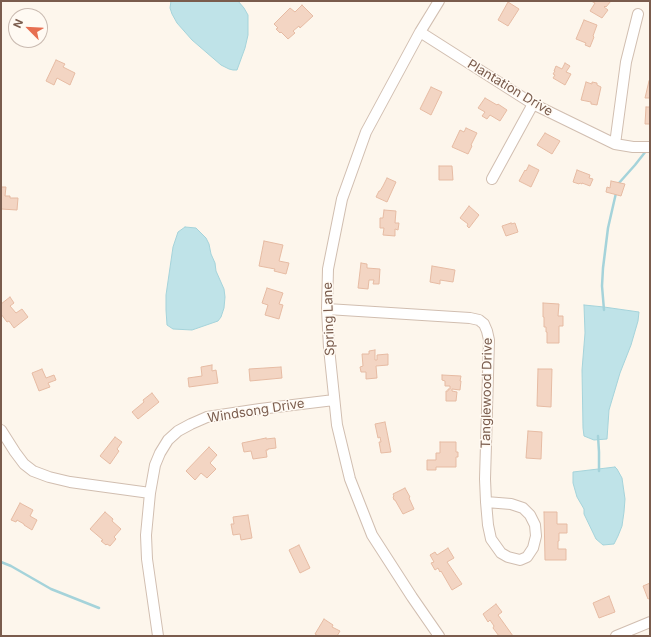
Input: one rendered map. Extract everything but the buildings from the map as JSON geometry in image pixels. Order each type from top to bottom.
[{"type":"street","name":"Spring Lane","points":[[439,1],[420,32],[366,132],[342,199],[328,269],[327,309],[329,348],[337,425],[350,479],[372,534],[439,636]]},
{"type":"street","points":[[615,144],[626,62],[638,14]]},
{"type":"street","name":"Plantation Drive","points":[[420,32],[533,104],[615,144],[633,147],[650,147]]},
{"type":"street","points":[[492,179],[533,104]]},
{"type":"street","name":"Tanglewood Drive","points":[[327,309],[470,318],[479,320],[484,324],[489,340],[485,479],[486,502],[488,525],[491,539],[501,553],[508,557],[520,560],[527,557],[533,548],[536,536],[535,525],[530,515],[523,508],[511,504],[486,502]]},
{"type":"street","name":"Windsong Drive","points":[[158,636],[147,559],[146,536],[150,493],[155,465],[168,440],[178,431],[207,417],[334,400]]},
{"type":"street","points":[[1,430],[24,464],[33,471],[70,482],[150,493]]},
{"type":"street","points":[[616,636],[650,622]]},
{"type":"water","points":[[171,1],[238,1],[248,15],[248,35],[237,70],[229,69],[221,65],[192,40],[177,23],[172,14],[170,8]]},
{"type":"water","points":[[185,227],[196,228],[206,238],[215,263],[216,271],[224,289],[225,297],[224,308],[218,321],[192,330],[173,329],[167,325],[166,295],[173,247],[178,232]]},
{"type":"water","points":[[584,305],[639,312],[631,345],[620,373],[609,410],[607,439],[594,440],[584,436],[582,370],[585,333]]},
{"type":"water","points":[[615,467],[622,478],[625,499],[622,526],[614,544],[603,545],[596,539],[584,514],[584,509],[577,497],[573,483],[573,472]]},
{"type":"waterway","points":[[618,186],[646,151]]},
{"type":"waterway","points":[[604,310],[602,286],[603,268],[608,228],[616,193]]},
{"type":"waterway","points":[[598,436],[599,471]]},
{"type":"waterway","points":[[1,562],[11,566],[51,589],[99,608]]}]
